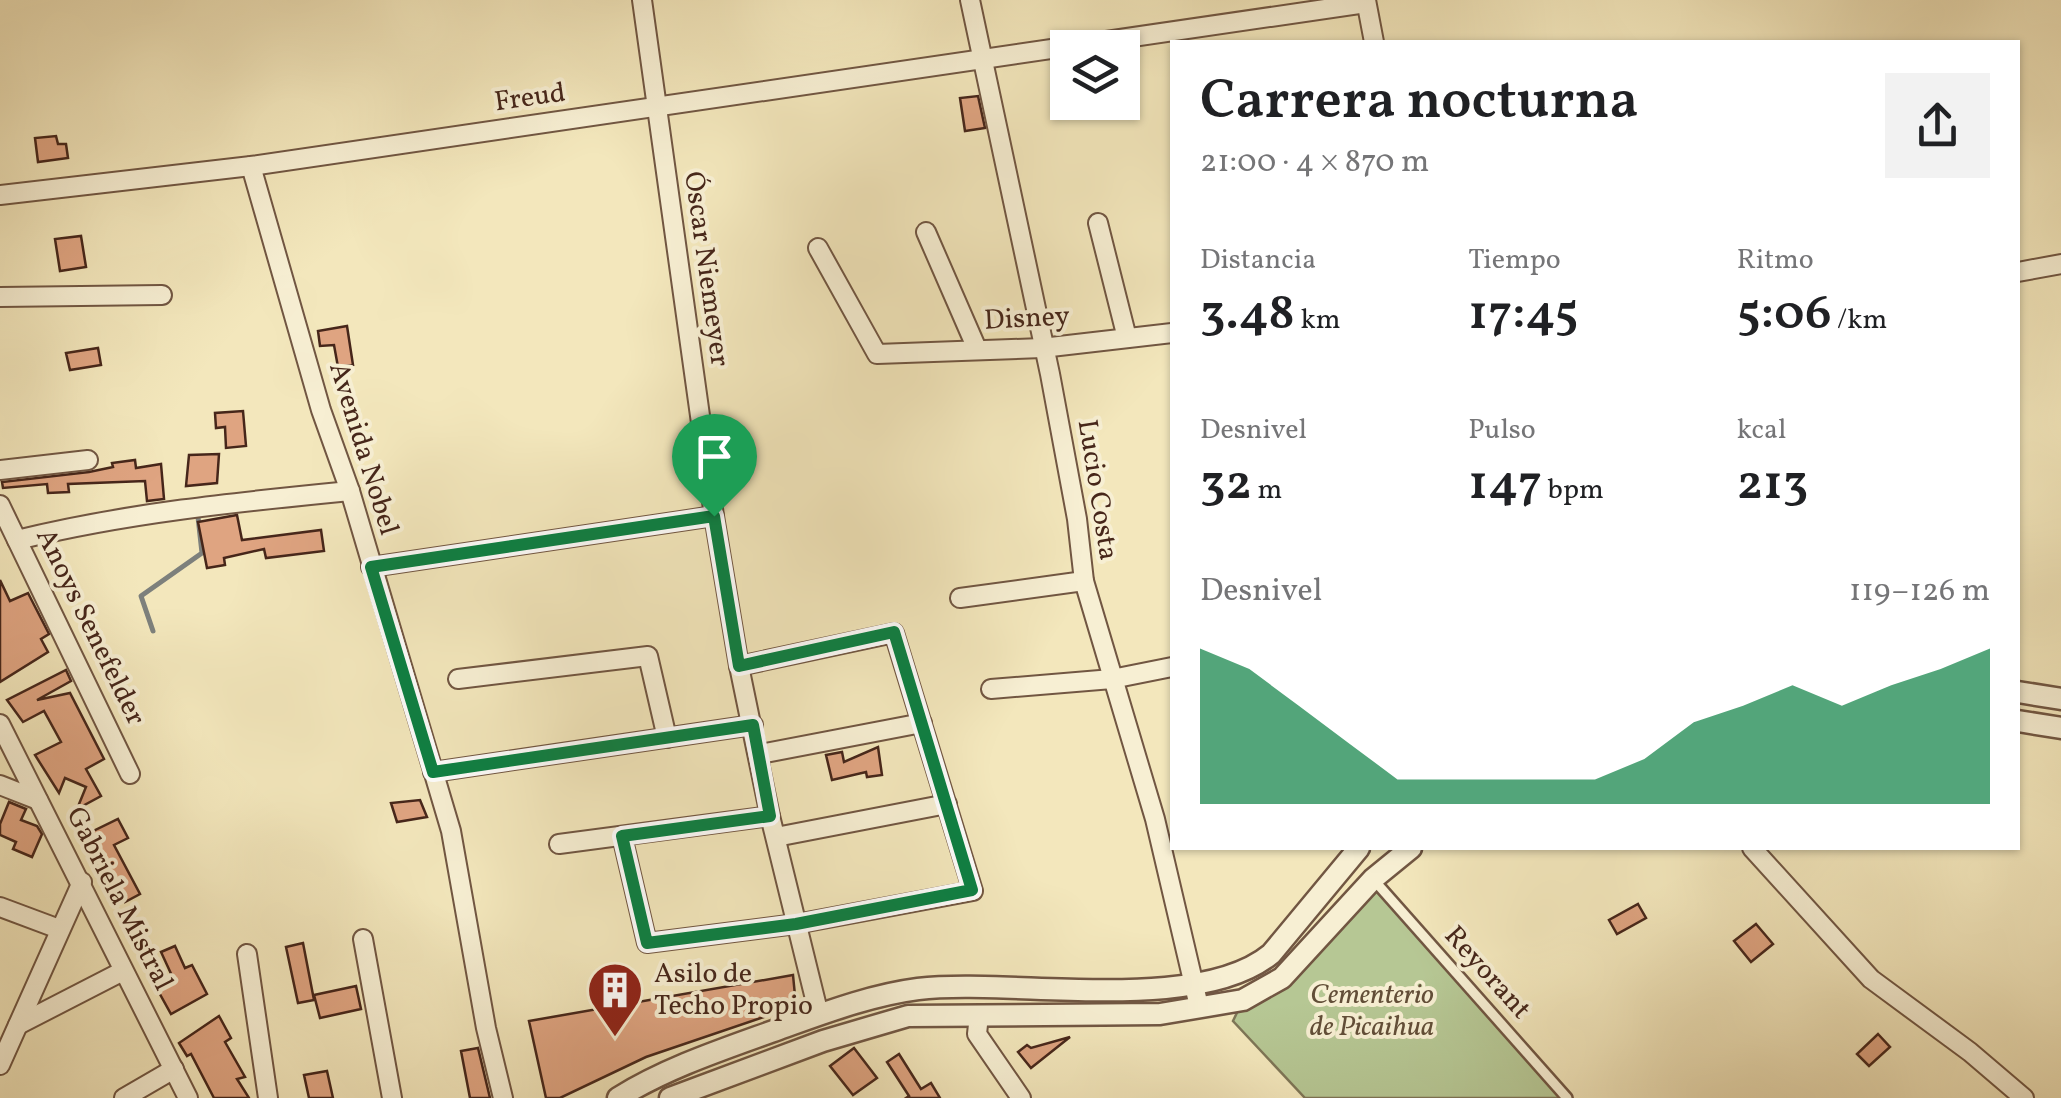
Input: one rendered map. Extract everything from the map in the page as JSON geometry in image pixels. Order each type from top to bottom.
[{"type":"street","name":"Óscar Niemeyer","points":[[642,0],[714,516],[739,666],[770,816],[819,1015]]},
{"type":"street","name":"Lucio Costa","points":[[970,0],[1074,500],[1084,581],[1112,679],[1164,817],[1198,1008]]},
{"type":"street","name":"Freud","points":[[0,194],[250,166],[1369,1]]},
{"type":"street","points":[[1369,1],[1374,40]]},
{"type":"street","name":"Avenida Nobel","points":[[250,166],[451,831],[486,1028],[503,1098]]},
{"type":"street","points":[[1098,223],[1127,338]]},
{"type":"street","points":[[926,232],[977,349]]},
{"type":"street","name":"Disney","points":[[818,248],[873,351],[884,354],[1042,348],[1170,333]]},
{"type":"street","points":[[2020,272],[2061,264]]},
{"type":"street","points":[[0,297],[162,296]]},
{"type":"street","points":[[0,470],[88,460]]},
{"type":"street","points":[[18,540],[69,528],[246,501],[350,491]]},
{"type":"street","name":"Anoys Senefelder","points":[[0,505],[130,774]]},
{"type":"street","points":[[371,567],[714,516]]},
{"type":"street","points":[[960,598],[1084,581]]},
{"type":"street","points":[[622,836],[647,943],[796,924],[972,890],[894,632],[739,666]]},
{"type":"street","points":[[458,679],[648,656],[667,738]]},
{"type":"street","points":[[992,689],[1112,679],[1170,667]]},
{"type":"street","points":[[2020,692],[2061,699]]},
{"type":"street","points":[[2020,722],[2061,728]]},
{"type":"street","points":[[760,754],[922,723]]},
{"type":"street","name":"Gabriela Mistral","points":[[0,724],[188,1098]]},
{"type":"street","points":[[433,772],[753,725]]},
{"type":"street","points":[[0,785],[38,800]]},
{"type":"street","points":[[776,837],[946,804]]},
{"type":"street","points":[[559,844],[770,816]]},
{"type":"street","points":[[618,1098],[654,1076],[819,1015],[919,989],[1139,989],[1194,982],[1254,967],[1357,850]]},
{"type":"street","points":[[670,1098],[908,1016],[1112,1016],[1242,1000],[1282,978],[1373,879],[1408,850]]},
{"type":"street","points":[[1754,850],[1871,979],[2024,1098]]},
{"type":"street","points":[[0,1065],[10,1031],[82,882]]},
{"type":"street","points":[[0,906],[59,930]]},
{"type":"street","points":[[363,939],[392,1098]]},
{"type":"street","points":[[247,954],[268,1098]]},
{"type":"street","points":[[10,1031],[123,971]]},
{"type":"street","points":[[978,1015],[977,1034],[1022,1098]]},
{"type":"street","points":[[124,1098],[174,1069]]},
{"type":"lane","name":"Reyorant","points":[[1373,879],[1566,1098]]},
{"type":"green space","name":"Cementerio de Picaihua","points":[[1373,879],[1566,1098],[1305,1098],[1233,1021],[1243,1000],[1264,990]]},
{"type":"building","points":[[978,96],[985,128],[965,131],[960,98]]},
{"type":"building","points":[[56,136],[58,144],[66,144],[68,158],[38,162],[35,138]]},
{"type":"building","points":[[81,236],[86,267],[60,271],[55,239]]},
{"type":"building","points":[[347,326],[353,365],[338,367],[334,345],[320,346],[318,331]]},
{"type":"building","points":[[98,348],[101,365],[70,370],[66,353]]},
{"type":"building","points":[[243,411],[246,446],[226,448],[225,427],[216,428],[215,413]]},
{"type":"building","points":[[219,454],[217,483],[186,486],[189,455]]},
{"type":"building","points":[[135,460],[136,468],[161,464],[164,499],[147,501],[145,481],[68,484],[69,492],[48,493],[47,484],[3,488],[2,482],[89,472]]},
{"type":"building","points":[[237,515],[242,540],[321,530],[324,551],[266,558],[264,549],[224,558],[225,565],[207,568],[198,522]]},
{"type":"building","points":[[0,580],[10,601],[28,593],[49,634],[41,639],[48,652],[0,682]]},
{"type":"building","points":[[66,670],[71,681],[37,700],[70,693],[104,759],[86,769],[101,796],[77,809],[86,787],[65,778],[59,793],[35,755],[61,742],[44,711],[23,722],[7,700]]},
{"type":"building","points":[[878,747],[882,775],[867,777],[866,772],[832,780],[826,755],[842,752],[844,762]]},
{"type":"building","points":[[420,800],[427,817],[397,822],[391,803]]},
{"type":"building","points":[[9,802],[26,809],[21,820],[37,826],[42,834],[32,857],[13,849],[16,842],[0,835]]},
{"type":"building","points":[[118,819],[128,838],[114,845],[140,894],[125,902],[123,897],[116,900],[81,837]]},
{"type":"building","points":[[1638,904],[1646,918],[1617,934],[1609,920]]},
{"type":"building","points":[[1756,924],[1773,944],[1751,962],[1734,941]]},
{"type":"building","points":[[303,943],[314,1000],[298,1003],[286,947]]},
{"type":"building","points":[[175,946],[185,968],[192,965],[207,994],[171,1014],[156,987],[173,978],[161,952]]},
{"type":"building","name":"Asilo de Techo Propio","points":[[793,975],[796,1006],[646,1057],[560,1098],[546,1098],[529,1021]]},
{"type":"building","points":[[356,986],[361,1009],[320,1018],[314,995]]},
{"type":"building","points":[[219,1016],[231,1038],[225,1042],[245,1077],[237,1079],[249,1098],[214,1098],[191,1054],[187,1056],[179,1043]]},
{"type":"building","points":[[1878,1034],[1890,1047],[1869,1066],[1857,1054]]},
{"type":"building","points":[[1070,1037],[1031,1068],[1018,1052],[1027,1045],[1031,1048]]},
{"type":"building","points":[[478,1048],[490,1098],[470,1098],[461,1051]]},
{"type":"building","points":[[854,1048],[877,1078],[853,1095],[830,1066]]},
{"type":"building","points":[[899,1054],[921,1089],[931,1083],[940,1098],[906,1098],[909,1096],[887,1062]]},
{"type":"building","points":[[327,1071],[333,1098],[309,1098],[304,1075]]},
{"type":"waterway","points":[[153,631],[141,596],[202,553],[198,517]]},
{"type":"place","name":"Asilo de Techo Propio","points":[[615,1039]]},
{"type":"route","points":[[714,516],[739,666],[894,632],[972,890],[796,924],[647,943],[622,836],[770,816],[753,725],[433,772],[371,567],[714,516]]}]
